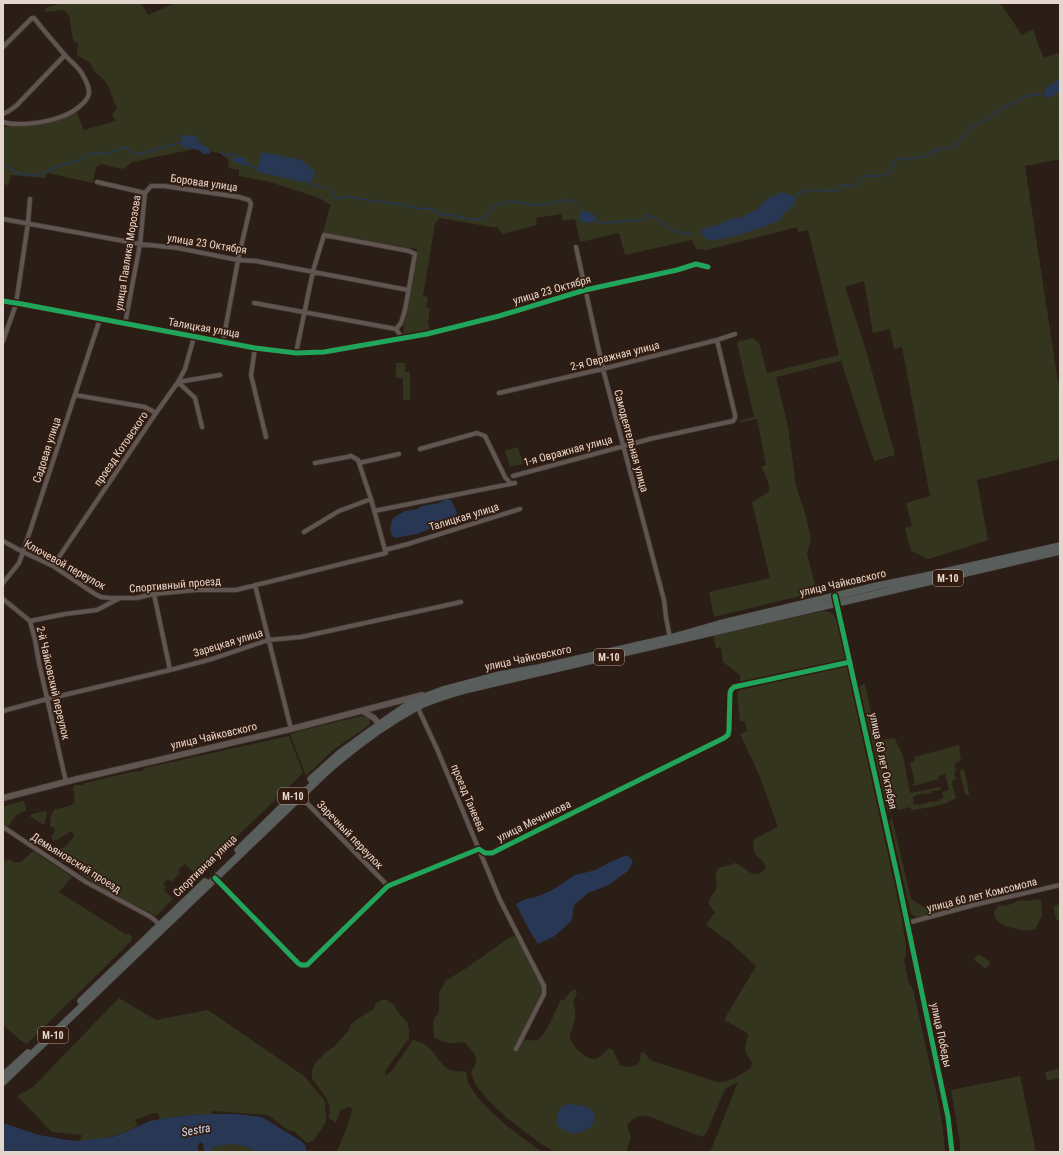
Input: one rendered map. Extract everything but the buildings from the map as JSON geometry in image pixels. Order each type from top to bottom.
[{"type":"highway","name":"улица Чайковского","points":[[429,702],[451,694],[1060,546]]},
{"type":"highway","name":"улица Чайковского","points":[[436,692],[499,675],[538,668],[670,638],[719,624],[1060,551]]},
{"type":"highway","name":"Спортивная улица","points":[[3,1076],[340,753],[436,692]]},
{"type":"highway","name":"Спортивная улица","points":[[417,704],[429,702]]},
{"type":"highway","name":"Спортивная улица","points":[[3,1082],[300,796],[340,759],[381,726]]},
{"type":"street","points":[[3,47],[32,18],[34,18],[80,72],[89,91],[85,101],[72,112],[56,119],[33,124],[3,122]]},
{"type":"street","points":[[3,114],[18,105],[65,55]]},
{"type":"street","points":[[97,182],[145,193]]},
{"type":"street","name":"улица Павлика Морозова","points":[[125,324],[140,244],[145,193],[151,186]]},
{"type":"street","name":"Боровая улица","points":[[151,186],[164,186],[240,197],[249,200],[251,204],[238,260]]},
{"type":"street","points":[[3,341],[16,304],[30,200]]},
{"type":"street","name":"улица 23 Октября","points":[[3,219],[140,244],[178,248],[238,260],[256,261],[408,290]]},
{"type":"street","points":[[296,353],[313,271],[324,235],[412,251],[415,254],[403,317],[401,323],[396,329]]},
{"type":"street","name":"Самодеятельная улица","points":[[576,247],[603,369],[664,600],[670,638]]},
{"type":"street","points":[[223,342],[238,260]]},
{"type":"street","name":"улица 23 Октября","points":[[402,338],[427,334],[489,319],[585,290],[677,270],[696,264],[708,267]]},
{"type":"street","name":"Талицкая улица","points":[[3,302],[22,304],[255,348],[296,353],[324,352],[402,338]]},
{"type":"street","points":[[254,303],[396,329],[402,338]]},
{"type":"street","name":"Садовая улица","points":[[3,583],[19,563],[100,319]]},
{"type":"street","name":"2-я Овражная улица","points":[[498,393],[603,369],[735,334]]},
{"type":"street","name":"проезд Котовского","points":[[53,566],[178,382],[185,369],[194,337]]},
{"type":"street","name":"1-я Овражная улица","points":[[513,476],[623,446],[732,421],[735,415],[717,340]]},
{"type":"street","points":[[255,348],[251,375],[266,437]]},
{"type":"street","points":[[178,382],[220,374]]},
{"type":"street","points":[[178,382],[195,398],[202,427]]},
{"type":"street","points":[[75,395],[145,407],[156,413]]},
{"type":"street","points":[[374,510],[512,483],[505,477],[485,436],[477,433],[420,449]]},
{"type":"street","points":[[359,463],[400,454]]},
{"type":"street","points":[[314,462],[351,456],[356,458],[371,500],[385,550]]},
{"type":"street","points":[[304,532],[339,511],[371,500]]},
{"type":"street","name":"Талицкая улица","points":[[255,585],[386,553],[385,550],[520,509]]},
{"type":"street","name":"Ключевой переулок","points":[[3,541],[53,566],[101,597],[120,598]]},
{"type":"street","points":[[255,585],[291,729]]},
{"type":"street","name":"Спортивный проезд","points":[[120,598],[136,598],[154,594],[196,590],[236,590],[255,585]]},
{"type":"street","points":[[154,594],[170,670]]},
{"type":"street","points":[[30,621],[65,614],[97,610],[120,598]]},
{"type":"street","name":"2-й Чайковский переулок","points":[[3,600],[30,621],[66,781]]},
{"type":"street","name":"улица 60 лет Октября","points":[[836,600],[907,923]]},
{"type":"street","name":"Зарецкая улица","points":[[3,711],[212,659],[268,640],[301,637],[461,602]]},
{"type":"street","name":"улица Мечникова","points":[[215,878],[298,963],[304,966],[309,964],[388,886],[479,849],[485,853],[492,853],[724,738],[728,735],[729,730],[730,693],[734,687],[850,662]]},
{"type":"street","name":"улица Чайковского","points":[[3,798],[66,781],[291,729],[436,692]]},
{"type":"street","name":"проезд Танеева","points":[[417,704],[500,900],[544,986],[544,994],[516,1049]]},
{"type":"street","points":[[363,711],[374,718],[381,726]]},
{"type":"street","name":"Заречный переулок","points":[[300,796],[388,886]]},
{"type":"street","name":"Демьяновский проезд","points":[[3,827],[86,882],[151,917],[160,925]]},
{"type":"street","name":"улица 60 лет Комсомола","points":[[907,923],[974,905],[1060,885]]},
{"type":"street","name":"улица Победы","points":[[907,923],[948,1117],[952,1152]]},
{"type":"green space","points":[[63,3],[141,3],[148,15],[175,3],[1000,3],[1022,35],[1033,29],[1044,58],[1060,52],[1060,159],[1025,166],[1060,395],[1060,459],[977,480],[988,540],[929,559],[911,551],[905,528],[912,526],[906,503],[930,496],[902,347],[894,349],[890,329],[873,333],[864,281],[845,287],[865,347],[895,455],[874,461],[841,361],[776,377],[788,427],[796,486],[805,513],[811,539],[807,554],[817,592],[714,617],[709,592],[770,578],[752,502],[769,492],[769,485],[761,467],[766,465],[757,419],[737,423],[754,417],[737,342],[752,338],[759,343],[767,373],[839,355],[808,230],[798,232],[797,227],[707,250],[696,249],[692,240],[625,255],[619,233],[580,242],[575,219],[563,221],[561,214],[536,218],[537,225],[502,234],[498,228],[439,218],[438,222],[436,221],[435,224],[423,296],[428,297],[426,307],[430,308],[428,323],[431,333],[402,338],[417,249],[323,233],[331,205],[319,198],[270,182],[239,176],[239,170],[228,168],[229,160],[220,153],[194,149],[132,162],[123,169],[101,164],[96,167],[93,183],[47,173],[45,178],[11,175],[8,185],[3,184],[3,127],[33,124],[56,119],[75,109],[84,130],[116,121],[112,115],[117,108],[106,82],[94,71],[90,63],[77,54],[79,44],[73,40],[69,15],[64,10],[45,12],[45,8]]},
{"type":"green space","points":[[396,363],[405,363],[405,372],[410,372],[410,400],[403,400],[403,378],[396,378]]},
{"type":"green space","points":[[518,447],[523,464],[510,467],[505,451]]},
{"type":"green space","points":[[824,611],[832,614],[837,621],[902,919],[906,946],[904,960],[909,984],[913,989],[939,1105],[945,1152],[708,1152],[711,1150],[738,1082],[725,1089],[706,1134],[702,1137],[648,1116],[639,1116],[634,1118],[627,1125],[631,1137],[626,1152],[555,1152],[537,1141],[507,1118],[477,1087],[471,1071],[476,1063],[475,1055],[464,1042],[448,1043],[434,1037],[433,1021],[439,1011],[439,994],[445,981],[465,969],[510,937],[515,936],[541,982],[543,990],[522,1033],[522,1036],[526,1040],[536,1040],[542,1036],[561,1000],[564,1000],[570,992],[575,989],[577,993],[573,1002],[575,1017],[570,1036],[575,1047],[586,1057],[596,1059],[609,1048],[613,1050],[620,1065],[628,1067],[637,1065],[640,1060],[641,1052],[644,1052],[650,1060],[717,1082],[731,1080],[751,1068],[752,1063],[745,1050],[748,1036],[746,1032],[724,1020],[756,966],[731,943],[706,925],[715,912],[709,905],[709,902],[717,886],[717,870],[720,867],[735,863],[750,873],[758,874],[762,872],[766,868],[755,854],[753,846],[754,839],[778,827],[760,777],[740,734],[747,731],[745,721],[740,722],[737,694],[741,688],[740,675],[723,662],[721,647],[716,648],[713,635]]},
{"type":"green space","points":[[865,684],[892,809],[890,812],[887,810],[859,686]]},
{"type":"green space","points":[[362,716],[370,719],[368,726],[334,749],[306,776],[290,734]]},
{"type":"green space","points":[[289,736],[303,773],[197,875],[185,864],[178,870],[180,873],[171,882],[168,879],[163,884],[166,888],[164,890],[173,899],[156,916],[106,890],[79,872],[78,861],[75,859],[71,858],[62,862],[47,848],[49,846],[62,848],[70,842],[74,835],[70,832],[53,841],[51,837],[55,829],[50,826],[50,820],[54,810],[70,806],[74,802],[73,788],[75,785],[83,785],[85,783],[136,771],[138,772],[144,770],[145,768]]},
{"type":"green space","points":[[895,739],[903,756],[910,793],[940,787],[941,790],[916,795],[913,797],[914,805],[940,800],[943,798],[942,792],[949,790],[945,774],[938,776],[939,779],[913,786],[915,783],[910,763],[915,761],[914,757],[959,745],[961,761],[955,763],[956,771],[954,772],[956,780],[953,780],[952,784],[956,798],[932,807],[912,810],[909,807],[900,810],[897,809],[881,740]]},
{"type":"green space","points":[[962,769],[964,770],[968,795],[965,794],[960,773]]},
{"type":"green space","points":[[24,801],[26,811],[19,813],[8,826],[3,824],[3,807]]},
{"type":"green space","points":[[45,811],[47,813],[44,825],[30,816],[32,814]]},
{"type":"green space","points":[[892,818],[911,899],[927,909],[955,904],[958,905],[958,907],[918,917],[911,914],[890,823]]},
{"type":"green space","points":[[33,851],[72,877],[59,892],[125,934],[128,934],[132,939],[27,1044],[21,1041],[3,1025],[3,862],[9,859],[15,863],[20,863]]},
{"type":"green space","points":[[1038,899],[1041,901],[1042,916],[1035,929],[1022,930],[1005,926],[995,917],[995,911],[999,905],[1006,906],[1020,900],[1028,901]]},
{"type":"green space","points":[[1060,904],[1060,920],[1057,921],[1053,906]]},
{"type":"green space","points":[[978,954],[991,962],[986,969],[974,960]]},
{"type":"green space","points":[[119,998],[156,1020],[208,1010],[304,1076],[325,1101],[326,1122],[314,1140],[307,1143],[295,1132],[286,1129],[268,1115],[213,1111],[212,1114],[160,1119],[158,1113],[153,1113],[135,1120],[138,1126],[130,1130],[109,1137],[95,1139],[79,1141],[82,1135],[52,1132],[17,1096],[33,1087]]},
{"type":"green space","points":[[384,999],[393,1004],[400,1015],[407,1022],[409,1031],[409,1038],[386,1070],[385,1076],[391,1072],[413,1040],[420,1042],[431,1050],[447,1068],[466,1072],[469,1084],[492,1113],[524,1139],[543,1152],[336,1152],[348,1124],[352,1108],[348,1107],[340,1111],[336,1123],[329,1118],[330,1107],[326,1097],[312,1079],[312,1070],[316,1062],[326,1052],[334,1047],[349,1030],[351,1024],[373,1010],[376,1003]]},
{"type":"green space","points":[[1060,1068],[1060,1078],[1047,1081],[1045,1072]]},
{"type":"green space","points":[[1020,1076],[1036,1152],[960,1152],[960,1143],[951,1090]]},
{"type":"green space","points":[[231,1144],[245,1146],[256,1152],[214,1152],[212,1149],[213,1147]]},
{"type":"water","points":[[1060,79],[1060,92],[1048,98],[1044,94],[1046,88]]},
{"type":"water","points":[[182,135],[195,136],[200,144],[210,149],[210,153],[204,154],[199,150],[181,147]]},
{"type":"water","points":[[262,152],[302,160],[315,172],[312,181],[302,182],[257,172]]},
{"type":"water","points":[[238,156],[244,158],[246,162],[245,166],[234,162],[232,159]]},
{"type":"water","points":[[781,192],[791,195],[796,199],[793,206],[787,210],[780,220],[735,236],[712,241],[700,233],[702,229],[742,217],[757,209],[767,199]]},
{"type":"water","points":[[581,211],[588,211],[592,213],[596,218],[595,221],[591,223],[579,221]]},
{"type":"water","points":[[446,499],[451,500],[457,512],[455,520],[452,523],[439,525],[417,534],[395,538],[391,534],[390,529],[393,518],[405,511],[418,509],[421,506],[439,503]]},
{"type":"water","points":[[627,855],[633,861],[629,870],[609,885],[588,893],[574,905],[572,920],[555,936],[538,944],[516,904],[554,889],[575,875],[596,870]]},
{"type":"water","points":[[570,1104],[586,1107],[593,1113],[595,1118],[593,1124],[589,1128],[582,1132],[574,1133],[566,1131],[557,1125],[557,1117],[560,1108]]},
{"type":"water","name":"Sestra","points":[[238,1114],[262,1117],[301,1141],[305,1145],[307,1152],[256,1152],[245,1146],[231,1144],[213,1147],[212,1149],[214,1152],[204,1152],[203,1144],[200,1142],[198,1145],[198,1152],[3,1152],[3,1123],[39,1135],[79,1141],[112,1137],[150,1121],[191,1115]]},
{"type":"waterway","points":[[794,197],[803,191],[808,190],[836,191],[841,185],[856,186],[865,176],[880,176],[889,173],[896,160],[922,157],[939,149],[952,148],[962,139],[972,126],[988,119],[1002,108],[1026,96],[1044,94]]},
{"type":"waterway","points":[[3,165],[19,174],[43,174],[55,167],[80,160],[86,155],[98,153],[105,154],[126,147],[131,152],[139,154],[182,142]]},
{"type":"waterway","points":[[220,152],[227,156],[232,153],[238,157]]},
{"type":"waterway","points":[[245,163],[258,169]]},
{"type":"waterway","points":[[306,181],[315,186],[326,187]]},
{"type":"waterway","points":[[331,188],[335,197],[341,199],[348,196],[420,209],[429,208],[443,215],[479,220],[487,215],[490,210],[498,204],[512,201],[533,205],[543,205],[563,200],[570,200],[577,204]]},
{"type":"waterway","points":[[595,221],[605,223],[644,220],[646,215],[657,218],[674,230],[692,234]]},
{"type":"cycle path","points":[[3,301],[255,348],[296,353],[324,352],[427,334],[499,316],[585,290],[677,270],[696,264],[708,267]]},
{"type":"cycle path","points":[[835,596],[898,879],[948,1117],[952,1152]]},
{"type":"cycle path","points":[[215,878],[298,963],[301,965],[307,965],[388,886],[479,849],[485,853],[492,853],[724,738],[728,735],[729,730],[730,693],[734,687],[850,662]]}]
